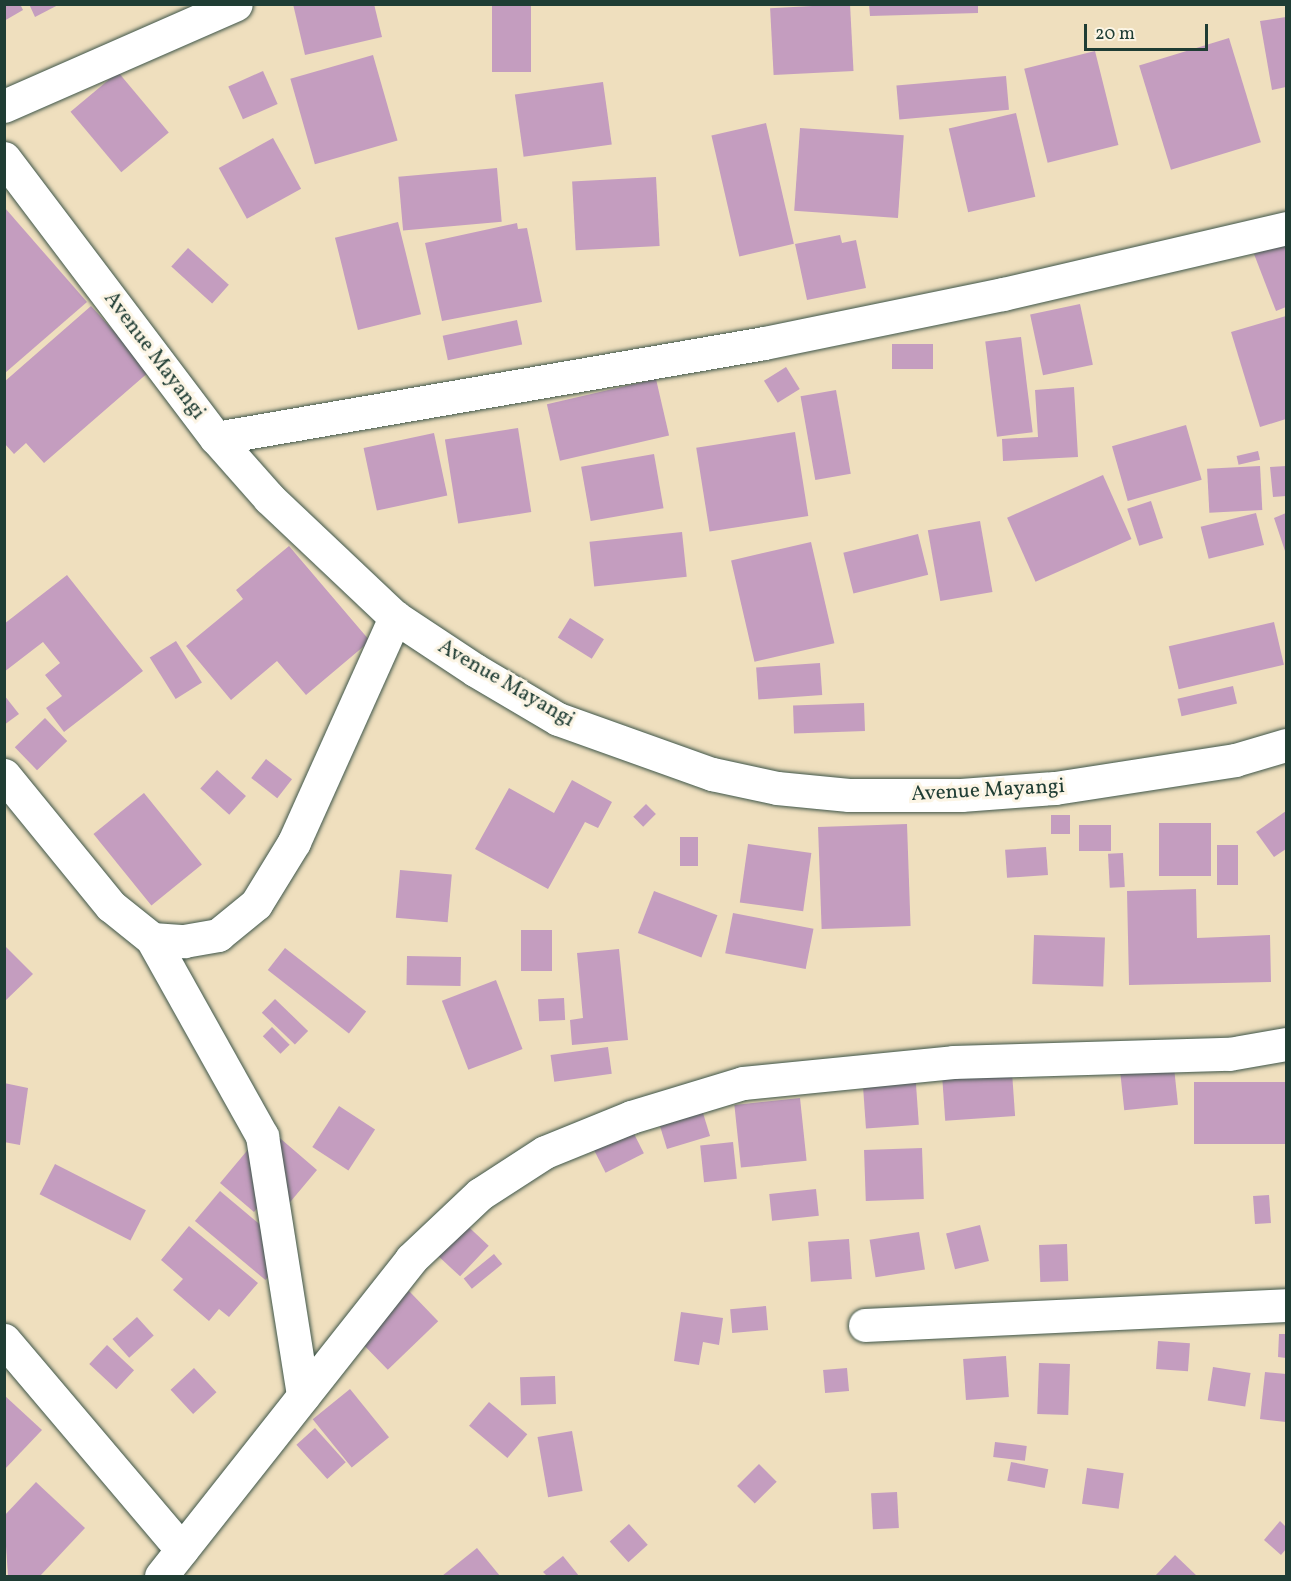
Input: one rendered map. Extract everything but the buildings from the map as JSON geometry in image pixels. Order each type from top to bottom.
[{"type":"street","points":[[4,106],[236,4]]},
{"type":"street","name":"Avenue Mayangi","points":[[4,158],[216,438],[278,506],[395,616],[475,670],[558,719],[712,774],[777,788],[849,795],[961,795],[1055,788],[1235,760],[1287,745]]},
{"type":"street","points":[[216,438],[764,343],[1003,294],[1287,228]]},
{"type":"street","points":[[152,939],[184,941],[218,936],[256,904],[294,842],[395,616]]},
{"type":"street","points":[[7,782],[111,906],[152,939],[262,1136],[303,1396]]},
{"type":"street","points":[[161,1576],[411,1259],[480,1194],[545,1152],[631,1117],[743,1083],[854,1070],[953,1062],[1228,1054],[1287,1044]]},
{"type":"street","points":[[865,1325],[1287,1305]]},
{"type":"street","points":[[4,1340],[182,1550]]}]
